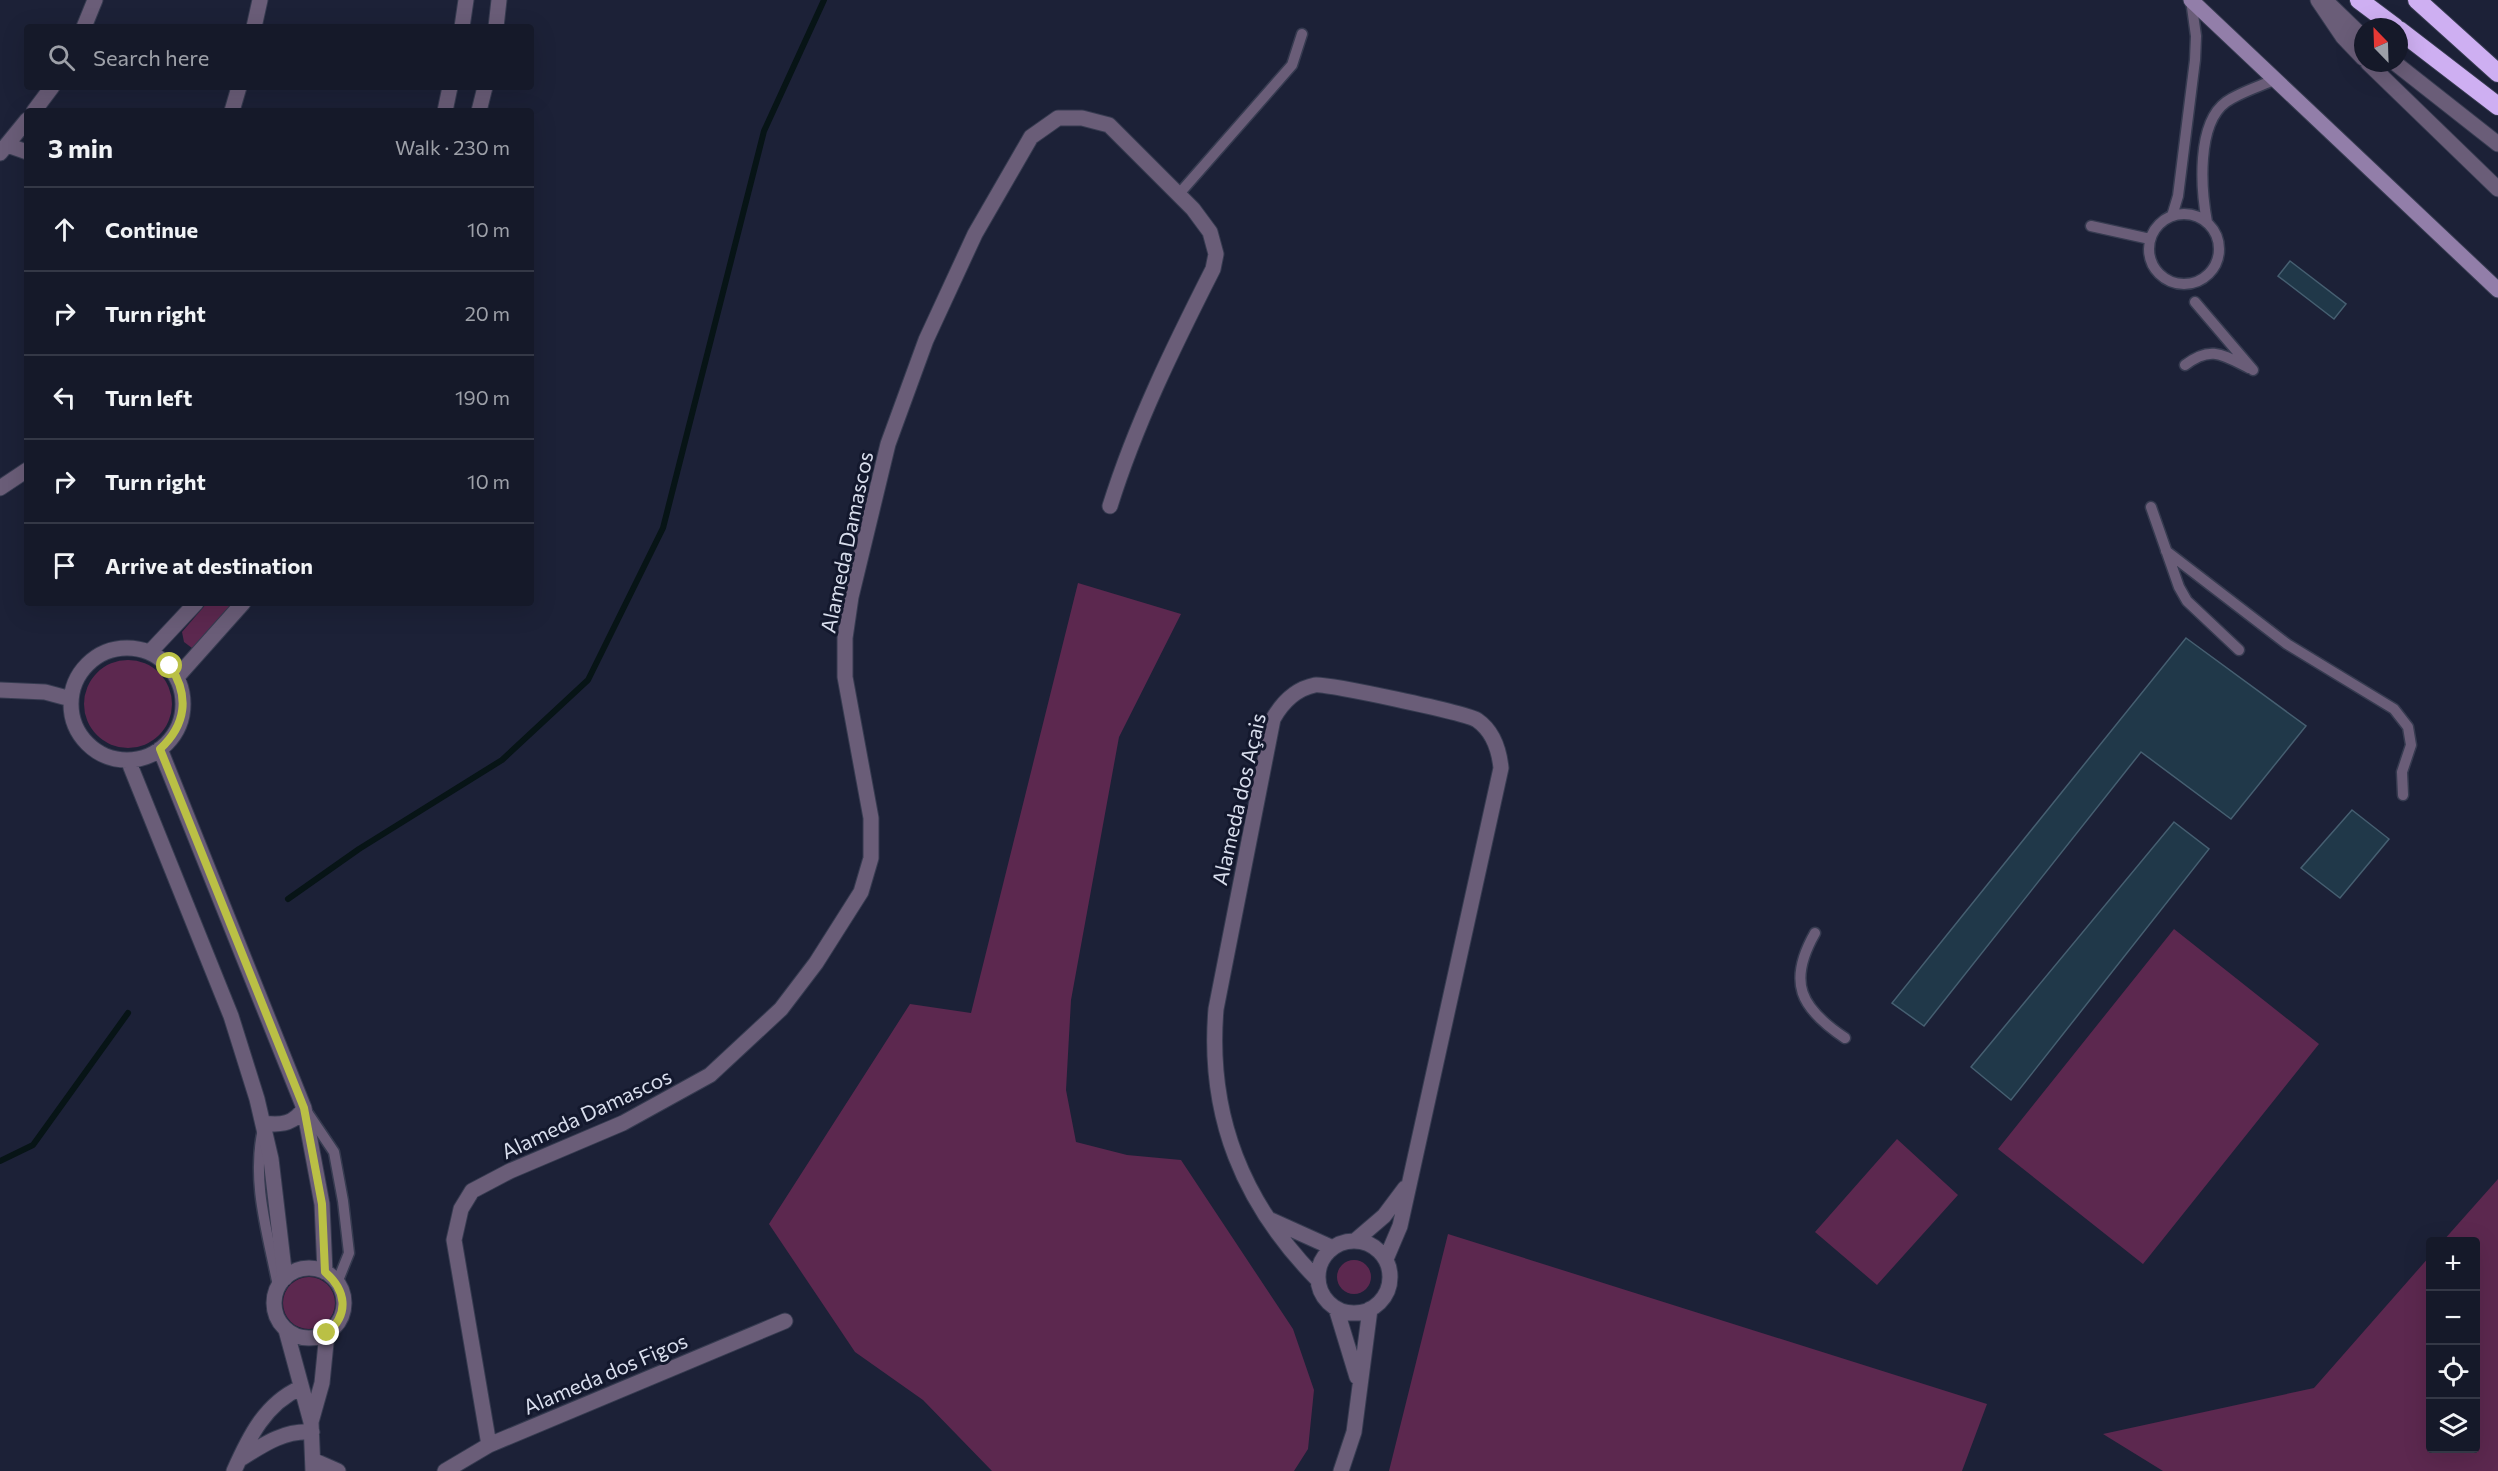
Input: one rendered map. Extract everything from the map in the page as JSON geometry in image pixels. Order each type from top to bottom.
[{"type":"highway","points":[[2360,0],[2383,18]]},
{"type":"highway","points":[[2417,0],[2498,73]]},
{"type":"highway","points":[[2408,37],[2498,106]]},
{"type":"main road","points":[[2191,0],[2498,290]]},
{"type":"street","points":[[85,24],[95,0]]},
{"type":"street","points":[[255,24],[260,0]]},
{"type":"street","points":[[462,24],[466,0]]},
{"type":"street","points":[[496,24],[499,0]]},
{"type":"street","points":[[2318,0],[2343,37],[2354,49]]},
{"type":"street","points":[[2326,0],[2354,28]]},
{"type":"street","points":[[2377,72],[2498,189]]},
{"type":"street","points":[[2406,72],[2498,144]]},
{"type":"street","points":[[36,108],[50,90]]},
{"type":"street","points":[[233,108],[238,90]]},
{"type":"street","points":[[446,108],[449,90]]},
{"type":"street","points":[[480,108],[484,90]]},
{"type":"street","name":"Alameda Damascos","points":[[489,1445],[454,1240],[461,1209],[472,1191],[623,1123],[710,1075],[781,1009],[816,963],[861,892],[871,858],[871,818],[844,677],[845,638],[851,597],[888,444],[926,340],[975,234],[1031,137],[1058,118],[1082,118],[1108,126],[1178,195],[1210,232],[1216,254],[1215,261],[1160,374],[1125,459],[1110,506]]},
{"type":"street","points":[[3,149],[24,124]]},
{"type":"street","points":[[3,149],[24,152]]},
{"type":"street","points":[[0,488],[24,472]]},
{"type":"street","points":[[150,652],[193,606]]},
{"type":"street","points":[[177,677],[240,606]]},
{"type":"street","points":[[129,647],[150,652],[170,666],[177,677],[183,692],[184,708],[176,731],[160,749],[139,759],[128,760],[101,753],[80,735],[72,717],[71,699],[77,678],[90,661],[108,651],[129,647]]},
{"type":"street","name":"Alameda dos Açais","points":[[1318,1280],[1298,1259],[1269,1219],[1242,1173],[1224,1124],[1214,1067],[1216,1009],[1273,719],[1285,701],[1294,694],[1318,684],[1469,715],[1493,736],[1500,757],[1501,768],[1407,1185],[1400,1226],[1386,1259]]},
{"type":"street","points":[[2,687],[45,692],[71,699]]},
{"type":"street","points":[[160,749],[304,1108],[322,1204],[325,1272]]},
{"type":"street","points":[[128,760],[231,1016],[264,1123],[278,1208],[281,1282],[274,1309],[278,1321],[286,1330],[306,1338],[327,1333],[340,1319],[343,1310],[342,1291],[325,1272],[304,1269],[281,1282]]},
{"type":"street","points":[[264,1123],[292,1121],[304,1108]]},
{"type":"street","points":[[1359,1383],[1336,1308],[1321,1291],[1318,1280],[1321,1262],[1333,1248],[1356,1240],[1384,1216],[1407,1185]]},
{"type":"street","points":[[1269,1219],[1333,1248]]},
{"type":"street","points":[[1336,1308],[1347,1312],[1370,1309],[1379,1303],[1390,1282],[1386,1259],[1368,1243],[1356,1240]]},
{"type":"street","points":[[1340,1470],[1354,1432],[1370,1309]]},
{"type":"street","name":"Alameda dos Figos","points":[[445,1471],[489,1445],[785,1321]]},
{"type":"street","points":[[286,1330],[311,1427],[313,1465],[338,1471]]},
{"type":"street","points":[[311,1427],[322,1383],[327,1333]]},
{"type":"street","points":[[236,1465],[264,1414],[285,1395],[300,1388]]},
{"type":"street","points":[[236,1465],[269,1441],[311,1427]]},
{"type":"lane","points":[[2172,216],[2197,216],[2207,222],[2217,237],[2219,255],[2211,271],[2195,283],[2173,283],[2163,278],[2150,260],[2150,239],[2155,229],[2172,216],[2178,196],[2195,60],[2196,36],[2191,0]]},
{"type":"lane","points":[[1178,195],[1292,65],[1302,34]]},
{"type":"lane","points":[[2207,222],[2202,176],[2210,123],[2226,102],[2276,79]]},
{"type":"lane","points":[[2091,226],[2150,239]]},
{"type":"lane","points":[[2185,365],[2205,353],[2221,354],[2253,370],[2195,302]]},
{"type":"lane","points":[[2151,507],[2179,587],[2187,601],[2239,650]]},
{"type":"lane","points":[[2166,551],[2287,644],[2394,709],[2408,728],[2411,745],[2402,772],[2403,795]]},
{"type":"lane","points":[[1815,933],[1806,948],[1798,977],[1804,1002],[1820,1022],[1845,1038]]},
{"type":"lane","points":[[304,1108],[334,1152],[349,1236],[349,1253],[337,1283]]},
{"type":"shaded area","points":[[1078,583],[1181,614],[1119,737],[1071,1000],[1066,1090],[1076,1142],[1127,1155],[1181,1160],[1293,1329],[1314,1390],[1308,1449],[1294,1471],[992,1471],[923,1400],[855,1352],[769,1224],[910,1004],[971,1013]]},
{"type":"shaded area","points":[[204,606],[230,606],[196,646],[192,648],[184,642],[182,632]]},
{"type":"shaded area","points":[[128,660],[145,663],[159,673],[169,687],[172,704],[169,721],[159,735],[145,745],[128,748],[111,745],[97,735],[87,721],[84,704],[87,687],[97,673],[111,663]]},
{"type":"shaded area","points":[[2174,929],[2319,1044],[2143,1264],[1998,1149]]},
{"type":"shaded area","points":[[1897,1139],[1958,1195],[1877,1285],[1815,1232]]},
{"type":"shaded area","points":[[2498,1179],[2498,1471],[2163,1471],[2103,1434],[2314,1388],[2426,1261],[2426,1453],[2480,1453],[2480,1237],[2447,1237]]},
{"type":"shaded area","points":[[1448,1234],[1987,1404],[1962,1471],[1389,1471]]},
{"type":"shaded area","points":[[1354,1260],[1366,1265],[1371,1277],[1366,1289],[1354,1294],[1342,1289],[1337,1277],[1342,1265]]},
{"type":"shaded area","points":[[309,1277],[319,1279],[327,1285],[333,1293],[335,1303],[333,1313],[327,1321],[319,1327],[309,1329],[299,1327],[291,1321],[285,1313],[283,1303],[285,1293],[291,1285],[299,1279]]},
{"type":"building","points":[[2290,261],[2346,304],[2334,319],[2278,276]]},
{"type":"building","points":[[2186,638],[2306,726],[2231,819],[2141,752],[1924,1026],[1892,1003]]},
{"type":"building","points":[[2352,810],[2389,839],[2340,898],[2301,868]]},
{"type":"building","points":[[2174,822],[2209,849],[2011,1100],[1971,1067]]},
{"type":"waterway","points":[[288,899],[359,849],[502,760],[588,680],[663,528],[764,131],[824,0]]},
{"type":"waterway","points":[[0,1161],[33,1145],[128,1013]]},
{"type":"route","points":[[170,666],[183,692],[184,708],[180,724],[172,738],[160,749],[304,1108],[322,1204],[325,1272],[337,1283],[344,1300],[340,1319],[327,1333]]}]
